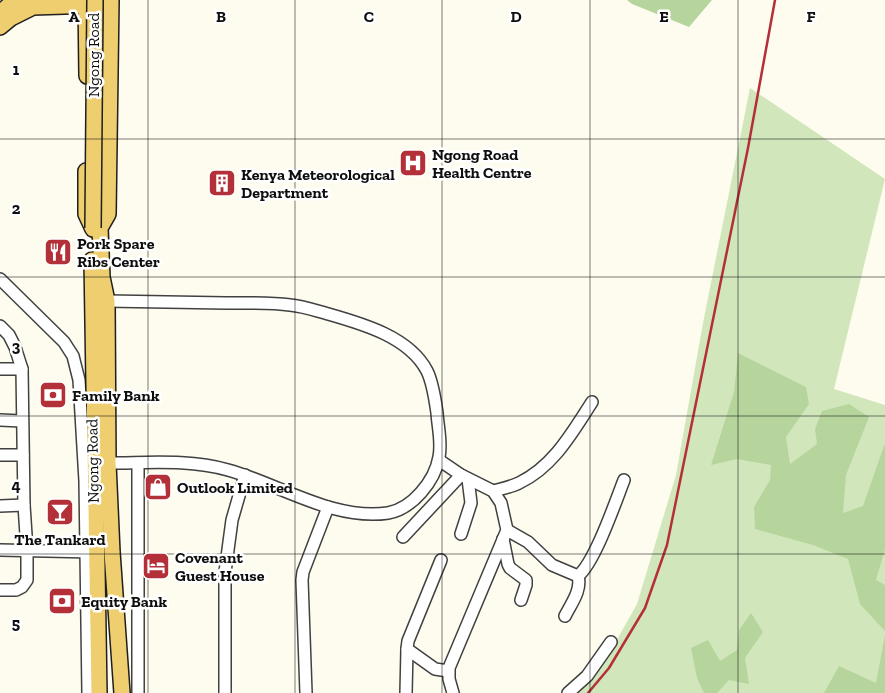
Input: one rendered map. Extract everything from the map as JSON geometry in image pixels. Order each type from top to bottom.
[{"type":"main road","points":[[0,13],[8,6],[25,0]]},
{"type":"main road","points":[[0,28],[11,18],[32,7],[99,2]]},
{"type":"main road","name":"Ngong Road","points":[[99,2],[87,135],[86,214],[97,228],[106,301],[108,463],[122,693]]},
{"type":"main road","name":"Ngong Road","points":[[97,228],[108,214],[110,135],[99,2]]},
{"type":"main road","name":"Ngong Road","points":[[99,2],[97,228],[92,282],[94,375],[91,552],[99,693]]},
{"type":"main road","points":[[87,135],[110,135]]},
{"type":"street","points":[[0,279],[64,342],[73,356],[78,377],[91,552],[88,693]]},
{"type":"street","points":[[106,301],[290,305],[359,322],[383,332],[409,349],[427,371],[435,401],[440,442],[439,460],[434,472],[416,497],[407,506],[398,511],[388,513],[360,514],[328,507],[245,475],[202,464],[108,463]]},
{"type":"street","points":[[0,326],[9,335],[16,347],[22,369],[24,505],[28,550],[27,580],[22,587],[16,590],[0,590]]},
{"type":"street","points":[[73,356],[94,348]]},
{"type":"street","points":[[0,368],[22,369]]},
{"type":"street","points":[[78,377],[94,375]]},
{"type":"street","points":[[493,491],[520,483],[547,464],[573,432],[592,402]]},
{"type":"street","points":[[0,420],[22,421]]},
{"type":"street","points":[[0,455],[23,455]]},
{"type":"street","points":[[439,460],[465,477],[493,491],[501,503],[508,564],[510,568],[526,580],[520,600]]},
{"type":"street","points":[[138,463],[138,693]]},
{"type":"street","points":[[225,693],[226,562],[232,520],[245,475]]},
{"type":"street","points":[[461,534],[470,503],[465,477]]},
{"type":"street","points":[[403,537],[465,477]]},
{"type":"street","points":[[578,576],[594,554],[624,480]]},
{"type":"street","points":[[0,506],[24,505]]},
{"type":"street","points":[[306,693],[302,576],[328,507]]},
{"type":"street","points":[[505,534],[528,542],[552,565],[578,576]]},
{"type":"street","points":[[453,693],[448,671],[505,534]]},
{"type":"street","points":[[0,550],[112,552]]},
{"type":"street","points":[[406,693],[406,649],[408,641],[441,560]]},
{"type":"street","points":[[565,616],[578,591],[578,576]]},
{"type":"street","points":[[568,693],[587,676],[611,642]]},
{"type":"street","points":[[406,649],[435,669],[448,671]]},
{"type":"green space","points":[[627,0],[712,0],[689,27],[632,4]]},
{"type":"green space","points":[[750,88],[885,179],[834,389],[885,405],[885,693],[577,693],[605,661],[637,604],[676,475],[703,323]]},
{"type":"green space","points":[[738,353],[806,387],[809,404],[786,437],[790,464],[817,444],[815,429],[822,411],[849,404],[869,417],[846,475],[843,513],[863,506],[885,443],[885,549],[876,580],[885,585],[885,631],[860,604],[848,559],[813,545],[755,529],[754,507],[770,480],[771,465],[737,459],[711,465],[734,392]]},
{"type":"green space","points":[[751,613],[763,632],[745,658],[749,684],[729,680],[717,693],[704,693],[697,678],[691,648],[708,640],[720,661],[737,650],[739,630]]},
{"type":"green space","points":[[885,635],[885,693],[824,693],[839,666],[876,683]]},
{"type":"railway","points":[[588,693],[609,668],[645,608],[667,545],[748,148],[775,0]]},
{"type":"place","name":"Ngong Road Health Centre","points":[[413,163]]},
{"type":"place","name":"Kenya Meteorological Department","points":[[222,183]]},
{"type":"place","name":"Pork Spare Ribs Center","points":[[58,252]]},
{"type":"place","name":"Family Bank","points":[[53,395]]},
{"type":"place","name":"Outlook Limited","points":[[158,487]]},
{"type":"place","name":"The Tankard","points":[[60,512]]},
{"type":"place","name":"Covenant Guest House","points":[[156,566]]},
{"type":"place","name":"Equity Bank","points":[[62,601]]}]
